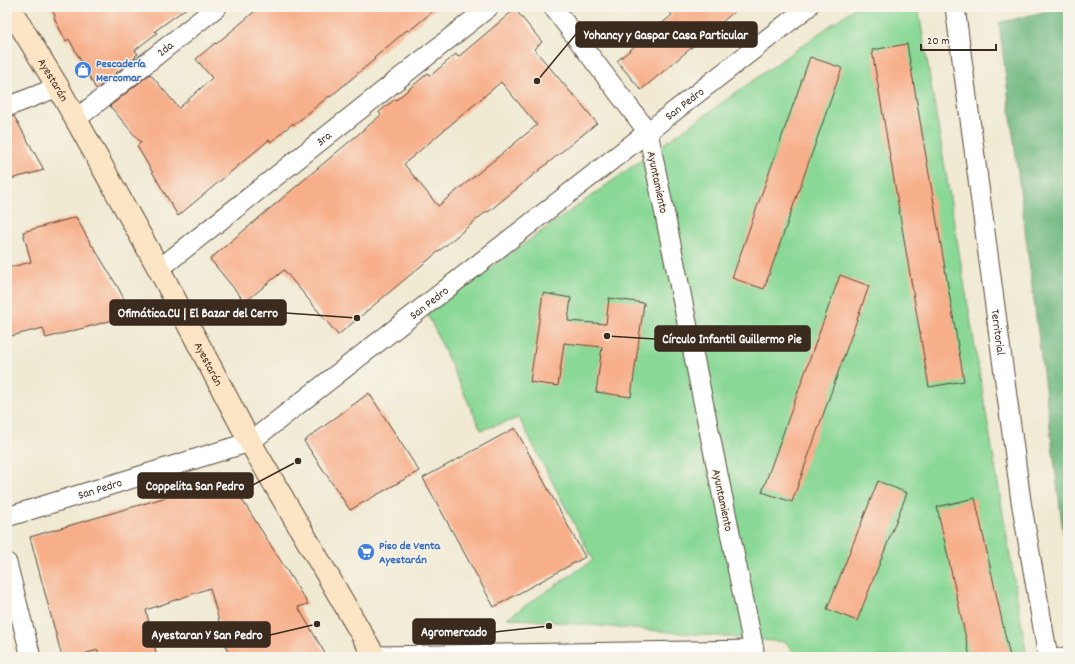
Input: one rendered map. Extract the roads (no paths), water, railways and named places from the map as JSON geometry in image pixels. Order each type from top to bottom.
[{"type":"main road","name":"Ayestarán","points":[[9,7],[58,87],[158,269],[250,442],[375,657]]},
{"type":"street","name":"2da","points":[[75,120],[217,7]]},
{"type":"street","name":"3ra","points":[[158,269],[489,7]]},
{"type":"street","name":"Ayuntamiento","points":[[375,657],[754,650],[648,132],[553,7]]},
{"type":"street","name":"San Pedro","points":[[7,517],[250,442],[808,7]]},
{"type":"street","name":"Territorial","points":[[955,7],[1021,501],[1048,656]]},
{"type":"street","points":[[7,107],[58,87]]},
{"type":"street","points":[[7,563],[31,657]]},
{"type":"lane","points":[[1048,656],[1068,652]]},
{"type":"place","name":"Pescadería Mercomar","points":[[83,70]]},
{"type":"place","name":"Yohancy y Gaspar Casa Particular","points":[[537,81]]},
{"type":"place","name":"Ofimática.CU | El Bazar del Cerro","points":[[357,318]]},
{"type":"place","name":"Círculo Infantil Guillermo Pie","points":[[607,336]]},
{"type":"place","name":"Coppelita San Pedro","points":[[298,461]]},
{"type":"place","name":"Piso de Venta Ayestarán","points":[[366,552]]},
{"type":"place","name":"Ayestaran Y San Pedro","points":[[317,624]]},
{"type":"place","name":"Agromercado","points":[[549,626]]}]
